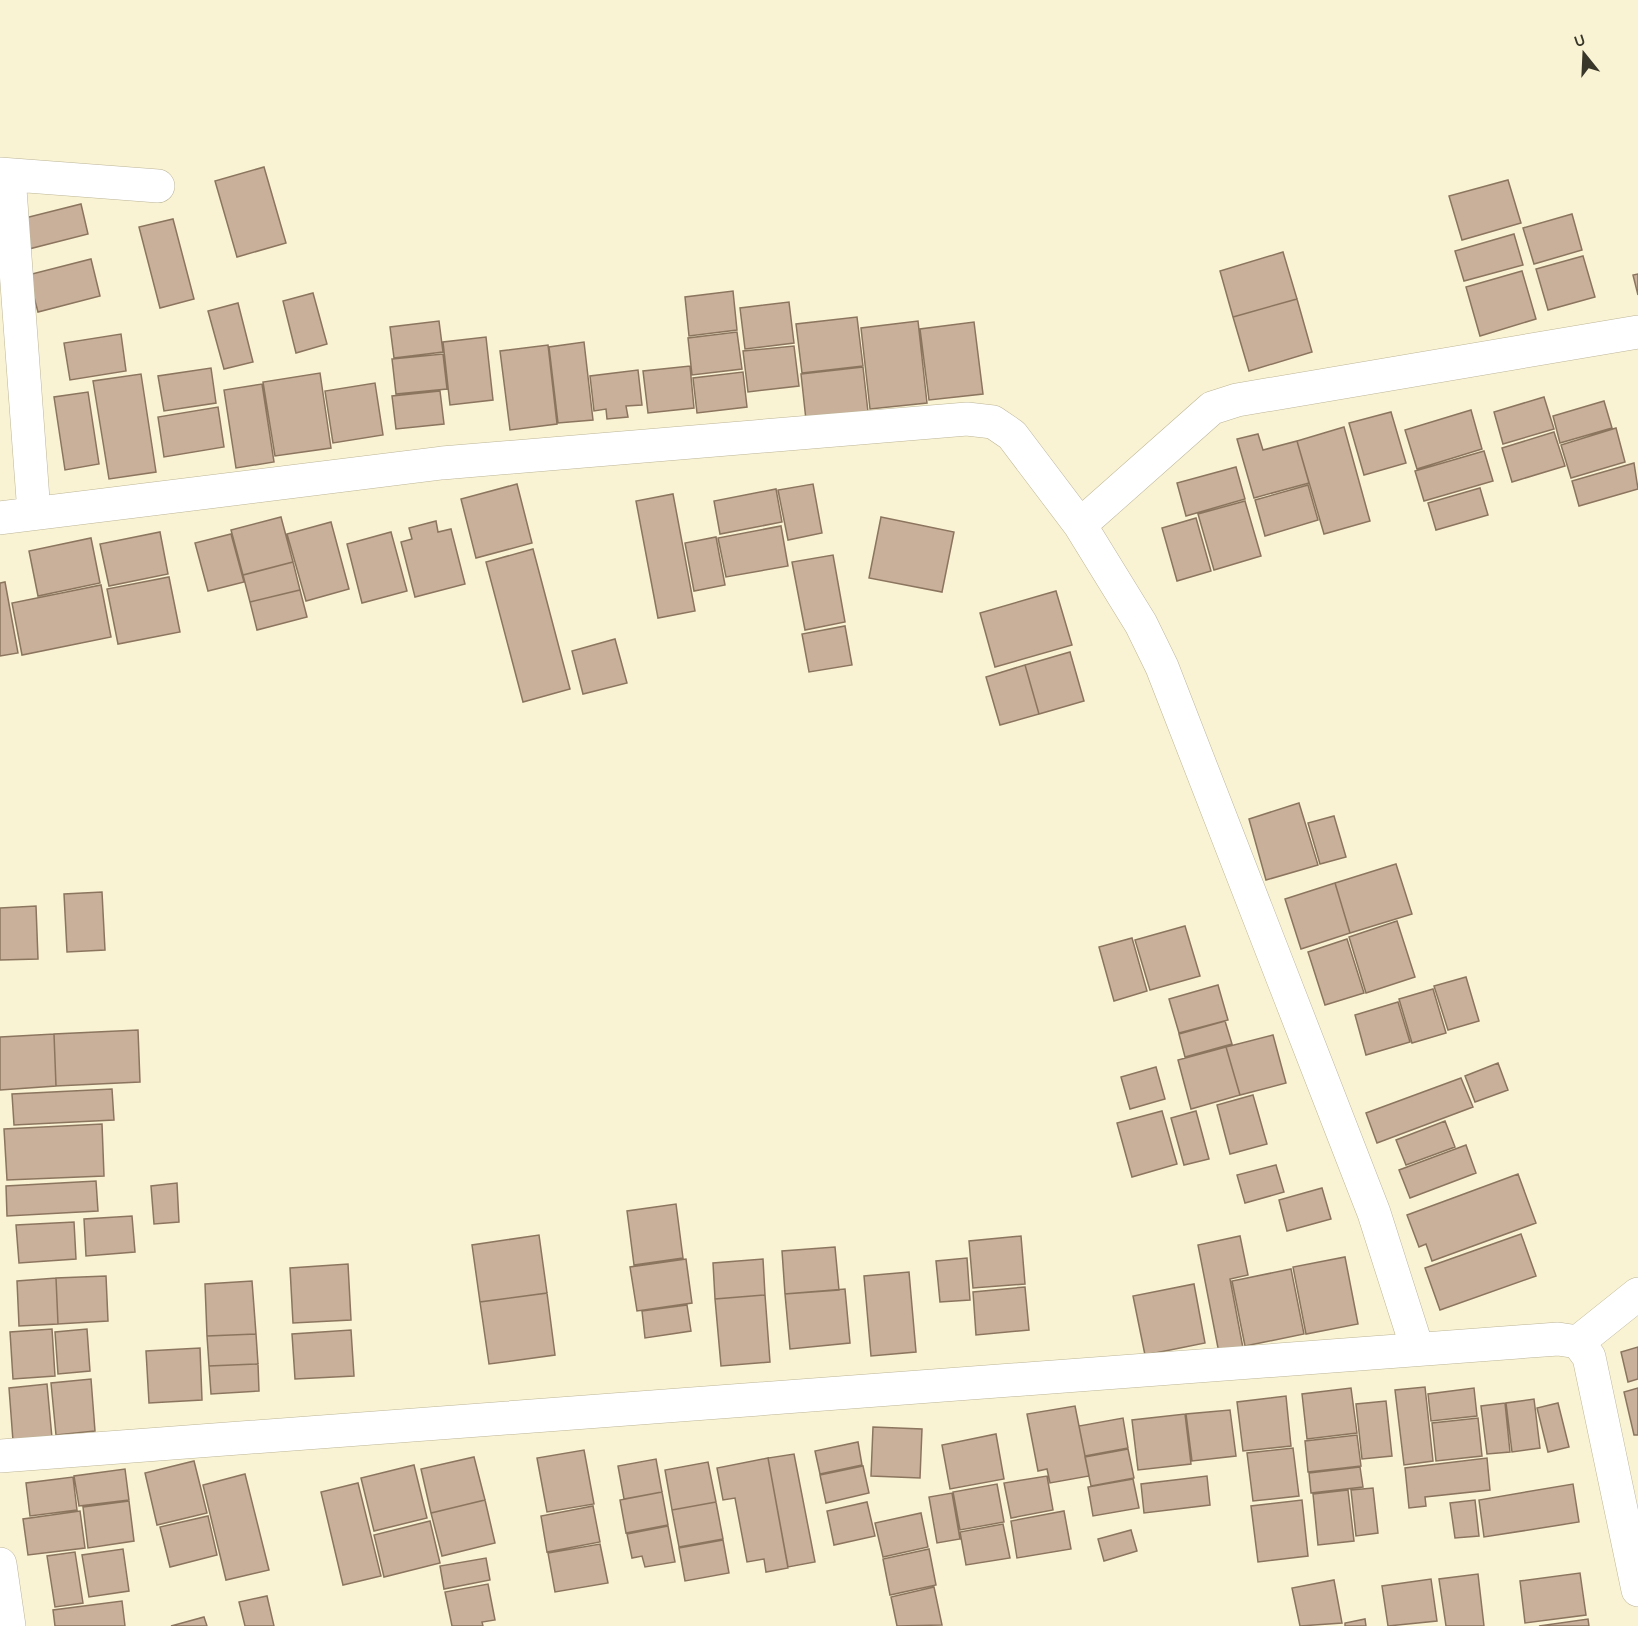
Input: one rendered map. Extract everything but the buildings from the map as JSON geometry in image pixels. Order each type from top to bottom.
[{"type":"street","points":[[34,513],[4,175],[158,186]]},
{"type":"street","points":[[1080,525],[1212,408],[1249,398],[1638,332]]},
{"type":"street","points":[[0,518],[442,463],[967,419],[993,422],[1012,435],[1080,525],[1141,624],[1162,667],[1374,1213],[1417,1348]]},
{"type":"street","points":[[1578,1342],[1638,1294]]},
{"type":"street","points":[[0,1456],[1558,1339],[1578,1342],[1589,1357],[1638,1590]]},
{"type":"street","points":[[0,1564],[9,1626]]}]
